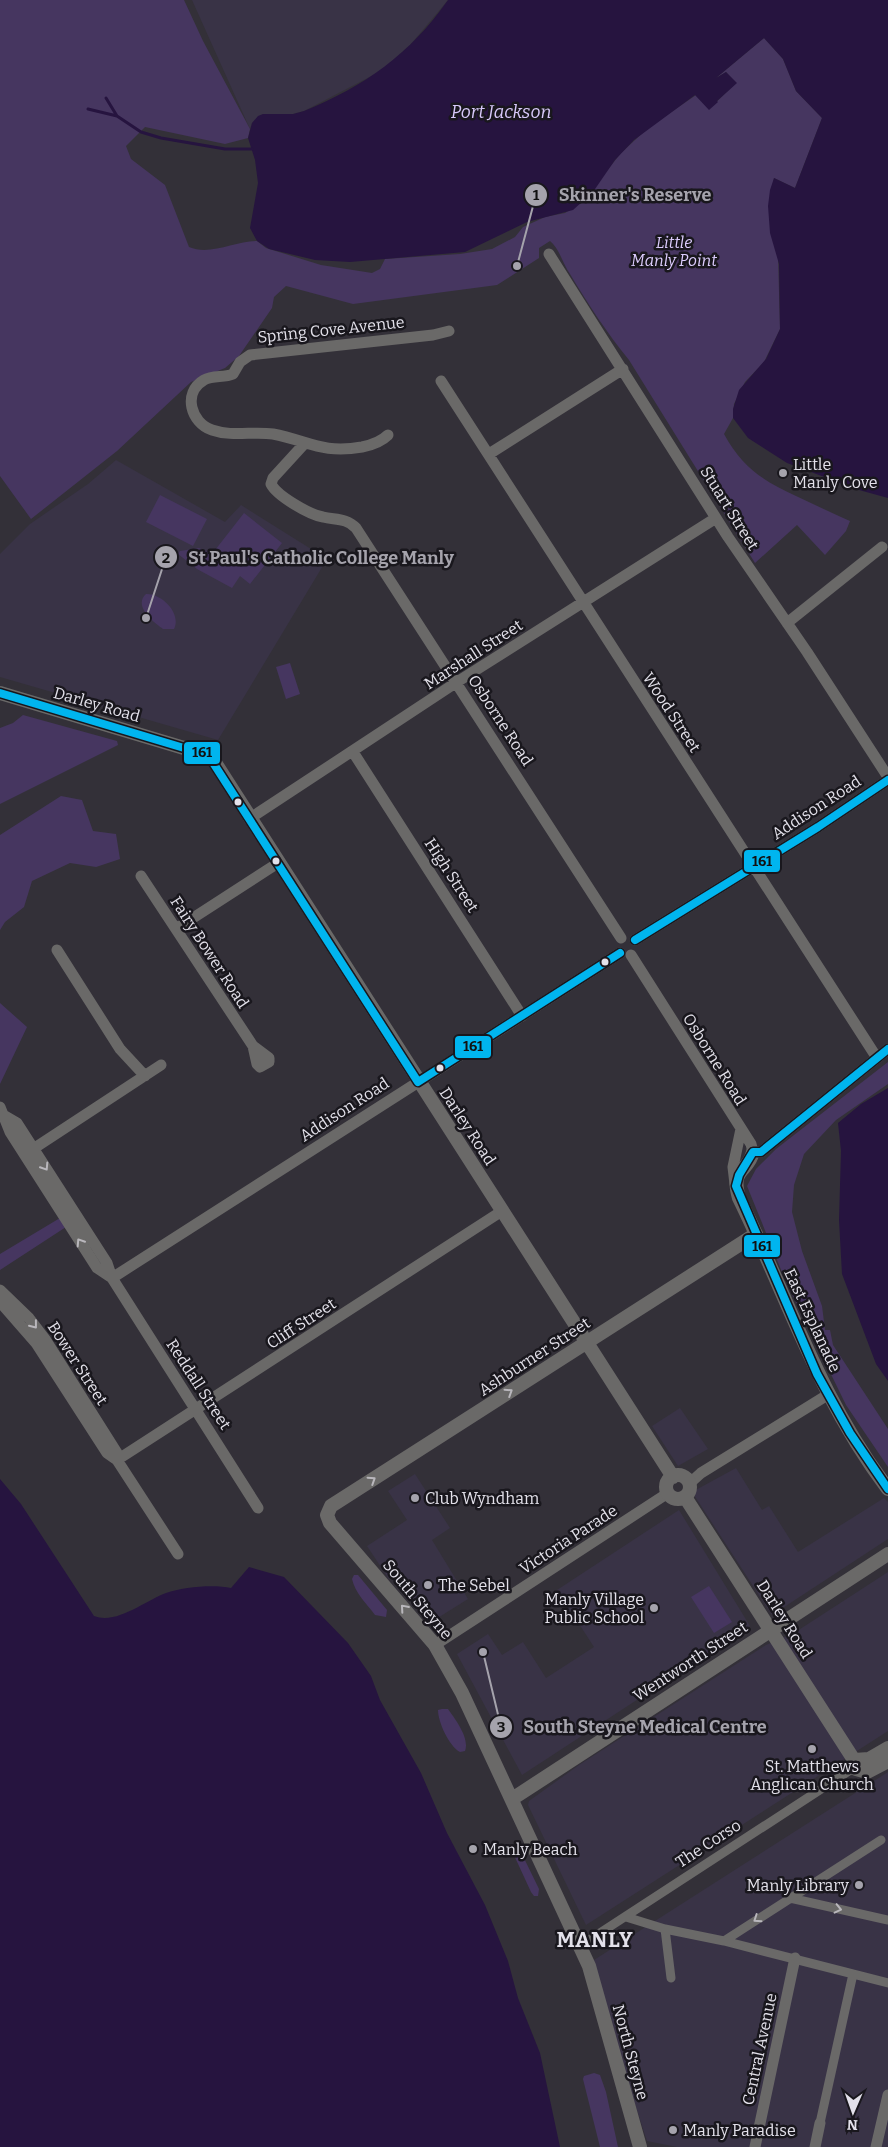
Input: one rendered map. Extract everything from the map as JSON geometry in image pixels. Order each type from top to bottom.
[{"type":"street","name":"Stuart Street","points":[[549,254],[716,518],[888,778]]},
{"type":"street","name":"Spring Cove Avenue","points":[[388,435],[382,441],[340,451],[271,434],[242,435],[210,430],[194,416],[191,406],[195,388],[202,381],[212,377],[233,374],[240,362],[250,355],[433,335],[449,331]]},
{"type":"street","points":[[488,454],[623,369]]},
{"type":"street","name":"Wood Street","points":[[441,381],[877,1058]]},
{"type":"street","name":"Osborne Road","points":[[304,443],[273,478],[271,484],[275,493],[321,517],[351,522],[457,682],[621,938]]},
{"type":"street","name":"Marshall Street","points":[[249,819],[457,682],[716,518]]},
{"type":"street","points":[[787,623],[882,548]]},
{"type":"street","name":"Darley Road","points":[[0,693],[184,748],[218,770],[586,1344],[673,1476]]},
{"type":"street","name":"High Street","points":[[353,752],[522,1016]]},
{"type":"street","name":"Addison Road","points":[[635,940],[754,866],[888,778]]},
{"type":"street","points":[[176,929],[278,863]]},
{"type":"street","name":"Fairy Bower Road","points":[[141,876],[253,1046]]},
{"type":"street","points":[[627,936],[635,940],[636,949],[626,954],[617,945],[621,938],[627,936]]},
{"type":"street","points":[[57,950],[120,1049],[145,1076]]},
{"type":"street","name":"Osborne Road","points":[[626,954],[751,1144],[753,1152]]},
{"type":"street","name":"Addison Road","points":[[112,1278],[522,1016],[626,954]]},
{"type":"street","points":[[736,1186],[740,1171],[753,1152],[760,1152],[888,1049]]},
{"type":"street","points":[[33,1149],[161,1065]]},
{"type":"street","name":"Reddall Street","points":[[2,1115],[17,1123],[107,1263],[112,1278],[258,1508]]},
{"type":"street","name":"Reddall Street","points":[[2,1115],[6,1126],[97,1268],[112,1278]]},
{"type":"street","name":"Osborne Road","points":[[736,1186],[734,1167],[741,1129]]},
{"type":"street","name":"East Esplanade","points":[[736,1186],[802,1342],[828,1394],[870,1465],[888,1489]]},
{"type":"street","name":"Cliff Street","points":[[117,1460],[502,1211]]},
{"type":"street","name":"Ashburner Street","points":[[331,1506],[756,1234]]},
{"type":"street","name":"Bower Street","points":[[0,1290],[29,1318],[45,1339],[117,1453],[117,1460]]},
{"type":"street","name":"Bower Street","points":[[0,1302],[36,1343],[107,1453],[117,1460],[178,1554]]},
{"type":"street","points":[[690,1483],[682,1476],[673,1476],[667,1483],[668,1494],[676,1498],[685,1497],[690,1491],[690,1483],[701,1473],[828,1394]]},
{"type":"street","name":"Victoria Parade","points":[[435,1645],[668,1494]]},
{"type":"street","name":"Darley Road","points":[[685,1497],[855,1764]]},
{"type":"street","name":"South Steyne","points":[[331,1506],[327,1515],[330,1523],[435,1645],[462,1693],[589,1966]]},
{"type":"street","name":"Wentworth Street","points":[[512,1799],[888,1554]]},
{"type":"street","name":"The Corso","points":[[580,1946],[855,1764],[869,1759],[888,1748]]},
{"type":"street","name":"The Corso","points":[[855,1764],[858,1771],[867,1772],[888,1761]]},
{"type":"street","points":[[724,1941],[881,1840]]},
{"type":"street","points":[[790,1898],[888,1920]]},
{"type":"street","points":[[626,1917],[665,1929],[795,1958],[888,1983]]},
{"type":"street","points":[[665,1929],[672,1978]]},
{"type":"street","name":"Central Avenue","points":[[754,2147],[795,1958]]},
{"type":"street","name":"North Steyne","points":[[589,1966],[640,2147]]},
{"type":"street","points":[[815,2147],[854,1974]]},
{"type":"street","points":[[876,2147],[888,2095]]},
{"type":"shaded area","points":[[192,0],[448,0],[411,44],[381,71],[304,111],[293,114],[263,114],[252,123],[250,129]]},
{"type":"shaded area","points":[[116,460],[225,522],[241,505],[327,559],[218,740],[0,677],[0,554],[30,524],[88,484]]},
{"type":"shaded area","points":[[680,1408],[708,1449],[678,1466],[652,1426]]},
{"type":"shaded area","points":[[736,1468],[762,1510],[769,1506],[798,1552],[884,1498],[888,1502],[888,1539],[772,1615],[692,1492]]},
{"type":"shaded area","points":[[415,1474],[450,1528],[432,1540],[468,1599],[428,1624],[395,1576],[389,1579],[367,1546],[407,1520],[388,1491]]},
{"type":"shaded area","points":[[679,1510],[750,1626],[522,1775],[457,1654],[488,1634],[502,1655],[523,1642],[546,1678],[594,1647],[557,1590]]},
{"type":"shaded area","points":[[888,1572],[888,1731],[586,1925],[528,1805],[529,1801],[579,1765],[766,1645],[794,1633]]},
{"type":"shaded area","points":[[888,1772],[888,2147],[677,2147],[647,2141],[628,2083],[594,1960]]},
{"type":"green space","name":"Little Manly Point","points":[[0,0],[184,0],[203,41],[250,129],[248,138],[225,144],[145,127],[126,146],[131,159],[165,185],[189,247],[205,250],[257,241],[266,248],[321,265],[372,273],[380,269],[385,259],[460,254],[492,249],[515,237],[523,227],[545,217],[565,213],[581,203],[621,153],[648,128],[696,95],[709,109],[736,83],[726,72],[716,78],[764,38],[783,59],[796,91],[822,118],[795,188],[774,178],[769,217],[778,255],[780,329],[764,362],[745,382],[734,404],[733,418],[724,434],[738,456],[754,472],[773,485],[850,521],[846,531],[825,555],[797,525],[755,563],[629,360],[591,307],[550,241],[539,248],[539,258],[497,285],[353,304],[286,286],[274,297],[272,308],[239,356],[225,368],[191,382],[117,451],[31,519],[0,476]]},
{"type":"green space","points":[[160,495],[207,519],[193,546],[146,522]]},
{"type":"green space","points":[[244,513],[282,543],[250,584],[240,576],[232,588],[197,569],[178,554],[180,551],[199,548],[212,554]]},
{"type":"green space","points":[[146,594],[158,597],[169,605],[175,617],[174,629],[163,629],[146,613],[142,604]]},
{"type":"green space","points":[[290,663],[300,694],[286,699],[276,667]]},
{"type":"green space","points":[[23,715],[117,741],[118,745],[0,804],[0,728],[13,723]]},
{"type":"green space","points":[[61,796],[82,800],[93,831],[116,834],[120,859],[96,867],[70,863],[32,881],[24,907],[5,922],[0,930],[0,835]]},
{"type":"green space","points":[[0,1003],[27,1027],[0,1084]]},
{"type":"green space","points":[[888,1062],[888,1084],[836,1120],[804,1154],[794,1185],[792,1212],[802,1251],[822,1306],[825,1330],[830,1330],[833,1345],[888,1429],[888,1467],[846,1405],[786,1282],[747,1186],[756,1169],[776,1149]]},
{"type":"green space","points":[[60,1218],[66,1227],[0,1270],[0,1254]]},
{"type":"green space","points":[[354,1575],[358,1575],[387,1610],[386,1617],[375,1615],[362,1598],[352,1579]]},
{"type":"green space","points":[[709,1586],[732,1622],[714,1633],[691,1597]]},
{"type":"green space","points":[[448,1709],[461,1729],[465,1740],[465,1751],[460,1752],[456,1749],[445,1733],[438,1715],[438,1710]]},
{"type":"green space","points":[[515,1846],[519,1848],[539,1889],[538,1896],[534,1896],[531,1892],[513,1853]]},
{"type":"green space","points":[[594,2073],[600,2075],[606,2092],[618,2147],[600,2147],[583,2079],[584,2076]]},
{"type":"water","name":"Port Jackson","points":[[448,0],[888,0],[888,498],[859,490],[787,463],[748,438],[733,418],[733,409],[739,390],[766,359],[780,329],[779,264],[770,233],[768,206],[770,190],[774,178],[795,188],[822,118],[796,91],[783,59],[764,38],[716,78],[726,72],[737,83],[718,102],[709,110],[695,95],[634,140],[615,160],[593,192],[573,210],[527,222],[465,252],[350,262],[315,260],[269,249],[257,241],[250,228],[258,183],[255,160],[248,138],[252,123],[258,116],[263,114],[293,114],[304,111],[347,91],[385,66],[402,52],[418,37]]},
{"type":"water","points":[[888,1088],[888,1381],[876,1364],[842,1274],[839,1220],[841,1151],[838,1123],[861,1104]]},
{"type":"water","points":[[0,1479],[21,1504],[94,1616],[103,1618],[122,1615],[158,1596],[181,1589],[207,1586],[231,1588],[249,1567],[284,1577],[348,1643],[371,1676],[380,1700],[421,1773],[447,1833],[485,1905],[508,1961],[518,1998],[540,2053],[560,2147],[0,2147]]},
{"type":"waterway","points":[[106,98],[117,116]]},
{"type":"waterway","points":[[88,109],[117,116],[141,132],[161,138],[225,149],[252,149]]},
{"type":"transit line","name":"161","points":[[0,693],[184,748],[197,749],[210,758],[418,1082],[620,953]]},
{"type":"transit line","name":"161","points":[[635,940],[818,827],[888,780]]},
{"type":"transit line","name":"161","points":[[888,1049],[761,1152],[753,1152],[739,1175],[736,1186],[817,1374],[850,1433],[888,1489]]},
{"type":"place","name":"Skinner's Reserve","points":[[517,266]]},
{"type":"place","name":"Little Manly Cove","points":[[783,473]]},
{"type":"place","name":"St Paul's Catholic College Manly","points":[[146,618]]},
{"type":"place","name":"Club Wyndham","points":[[415,1498]]},
{"type":"place","name":"The Sebel","points":[[428,1585]]},
{"type":"place","name":"Manly Village Public School","points":[[654,1608]]},
{"type":"place","name":"South Steyne Medical Centre","points":[[483,1652]]},
{"type":"place","name":"St. Matthews Anglican Church","points":[[812,1749]]},
{"type":"place","name":"Manly Beach","points":[[473,1849]]},
{"type":"place","name":"Manly Library","points":[[859,1885]]},
{"type":"place","name":"Manly Paradise","points":[[673,2130]]},
{"type":"district","name":"MANLY","points":[[595,1940]]}]
